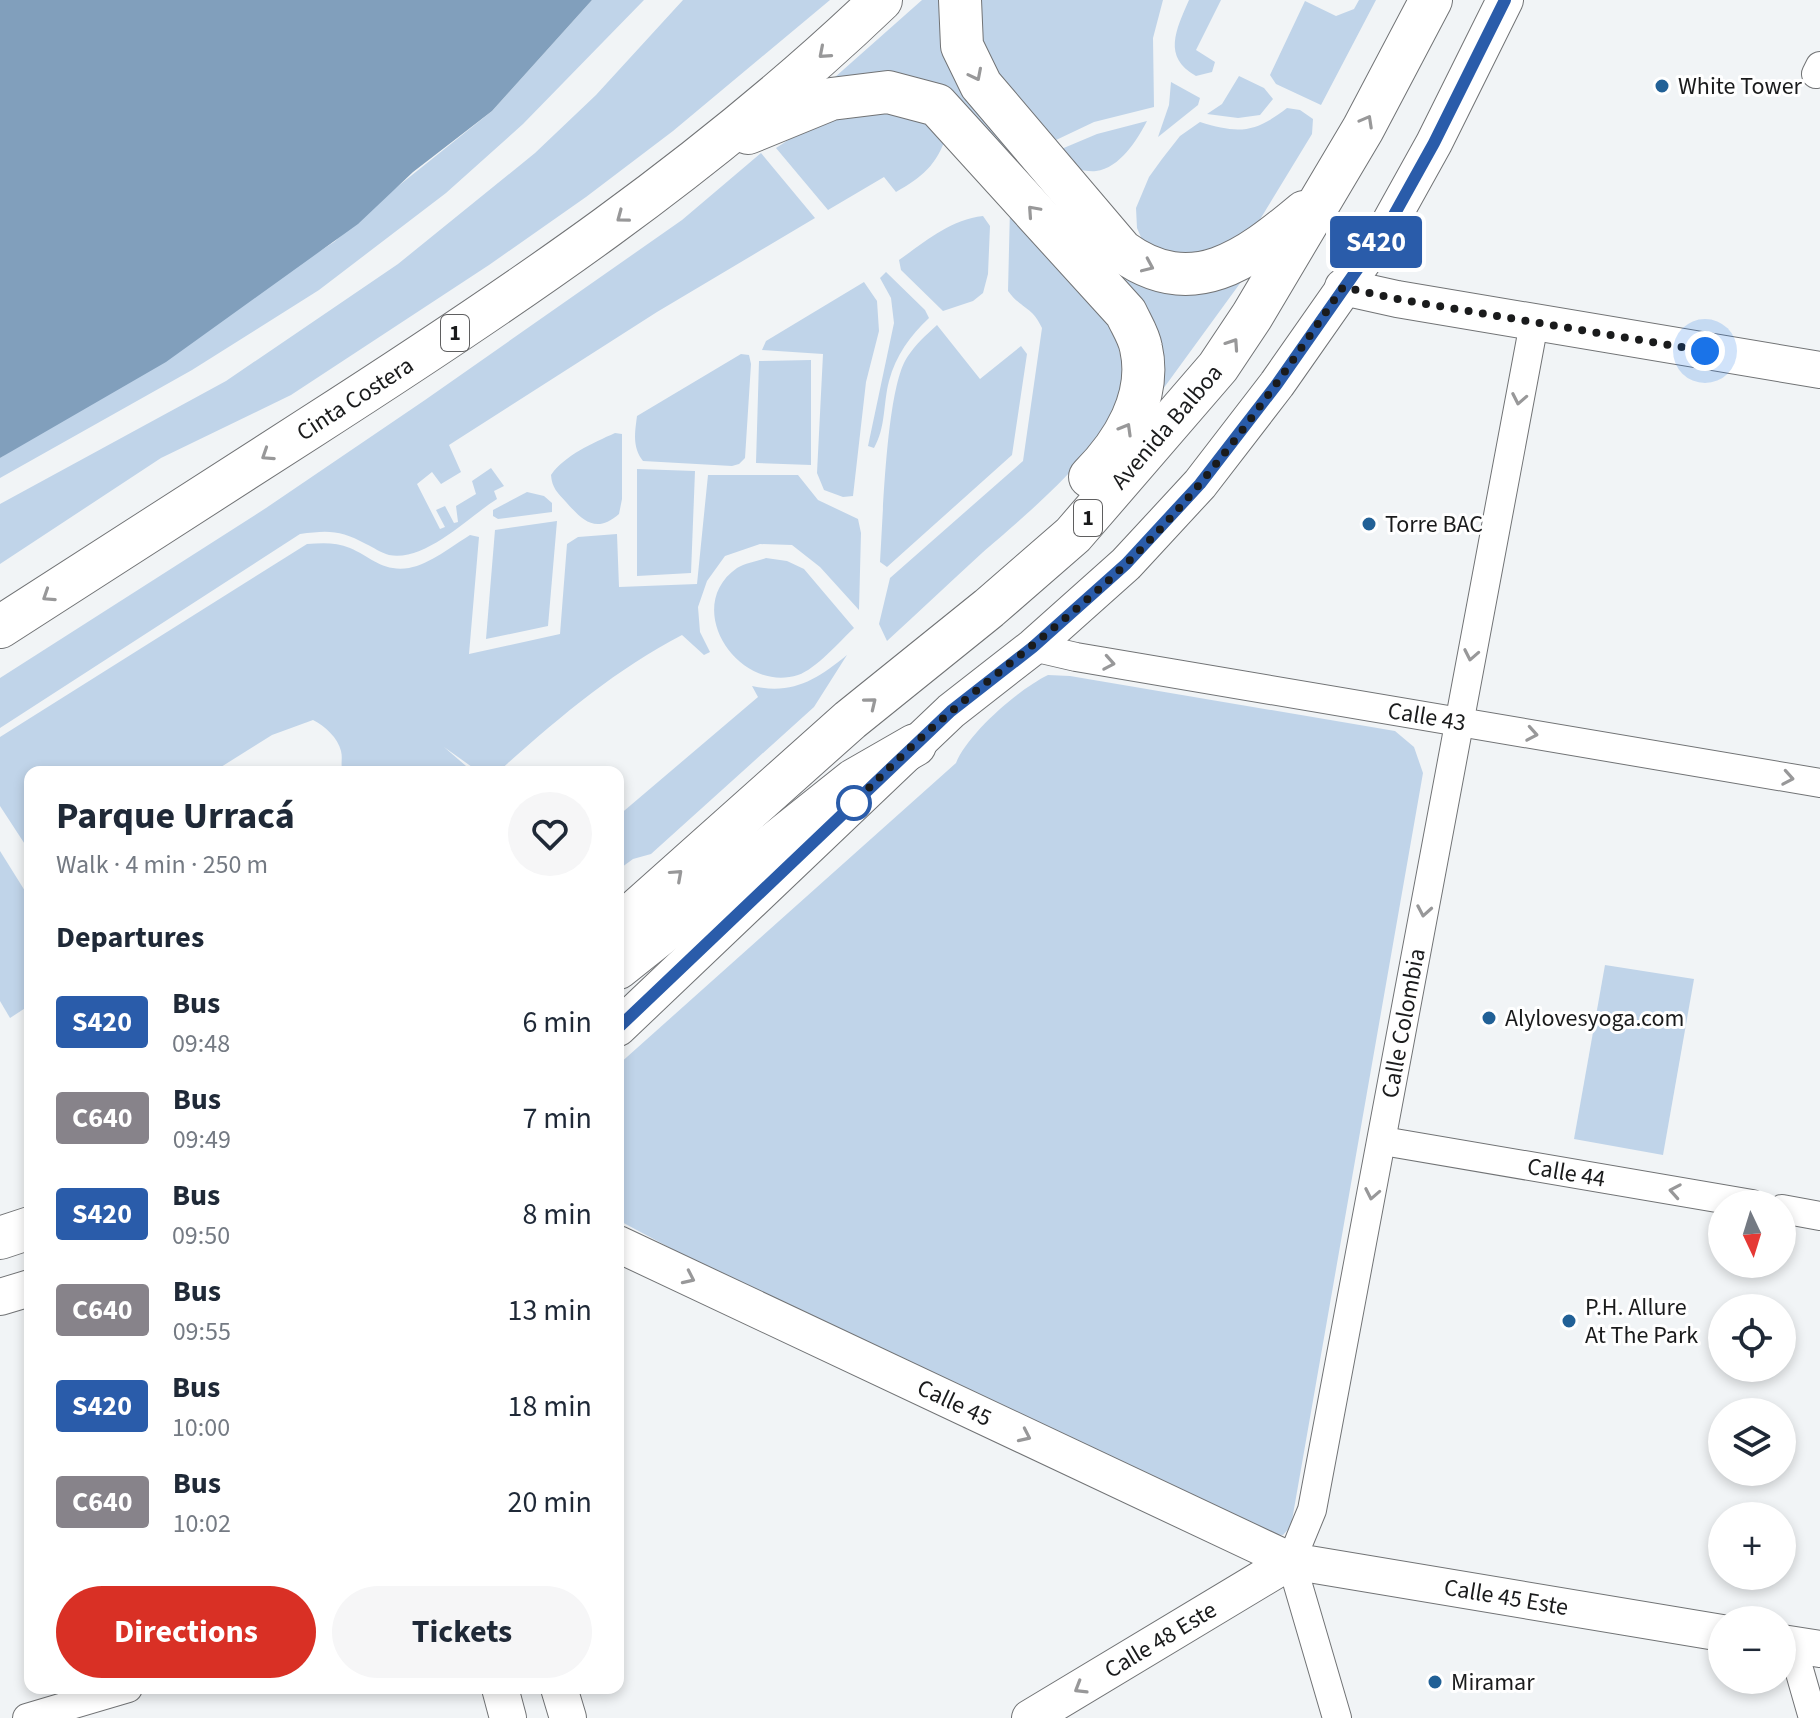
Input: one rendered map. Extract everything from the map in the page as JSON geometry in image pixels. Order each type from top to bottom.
[{"type":"highway","name":"Cinta Costera","points":[[0,627],[570,257],[714,148],[881,0]]},
{"type":"highway","points":[[960,0],[962,46],[981,85],[1122,251],[1141,265],[1183,276],[1213,271],[1269,241],[1322,197]]},
{"type":"highway","name":"Avenida Balboa","points":[[624,922],[850,720],[1073,535],[1185,408],[1218,367],[1252,316],[1363,129],[1431,0]]},
{"type":"highway","points":[[714,148],[831,99],[888,92],[937,105],[1126,313],[1141,347],[1142,371],[1135,414],[1111,456],[990,579],[951,638]]},
{"type":"highway","points":[[624,963],[854,780],[915,745]]},
{"type":"highway","points":[[0,1238],[24,1230]]},
{"type":"main road","points":[[624,1022],[951,711],[1033,647],[1126,564],[1200,484],[1277,384],[1396,210],[1469,75],[1505,0]]},
{"type":"main road","points":[[1343,287],[1534,323],[1820,370]]},
{"type":"main road","name":"Calle 45","points":[[624,1247],[1291,1561]]},
{"type":"main road","points":[[0,1297],[24,1290]]},
{"type":"main road","name":"Calle 45 Este","points":[[1291,1561],[1708,1631]]},
{"type":"main road","name":"Calle 48 Este","points":[[1030,1718],[1291,1561]]},
{"type":"main road","points":[[502,1694],[508,1718]]},
{"type":"main road","points":[[561,1694],[568,1718]]},
{"type":"street","name":"Calle Colombia","points":[[1291,1561],[1312,1510],[1534,323]]},
{"type":"street","name":"Calle 43","points":[[1033,647],[1076,657],[1820,783]]},
{"type":"street","name":"Calle 44","points":[[1383,1141],[1708,1196]]},
{"type":"street","points":[[1796,1212],[1820,1216]]},
{"type":"street","points":[[1291,1561],[1337,1718]]},
{"type":"street","points":[[1798,1646],[1813,1718]]},
{"type":"street","points":[[27,1718],[108,1694]]},
{"type":"shaded area","points":[[0,0],[592,0],[492,111],[413,172],[358,224],[166,362],[0,458]]},
{"type":"shaded area","points":[[592,0],[644,0],[523,124],[446,193],[319,290],[192,370],[0,478],[0,458],[334,242],[492,111]]},
{"type":"shaded area","points":[[683,0],[830,0],[673,131],[489,265],[291,395],[161,458],[0,564],[0,504],[226,381],[398,264],[535,153],[596,95]]},
{"type":"shaded area","points":[[922,0],[941,0],[939,22],[944,49],[1022,156],[1013,162],[834,78]]},
{"type":"shaded area","points":[[974,0],[1163,0],[1153,38],[1154,107],[1094,122],[1054,141],[1042,135],[979,46]]},
{"type":"shaded area","points":[[1189,0],[1221,0],[1196,50],[1215,62],[1212,72],[1196,76],[1185,69],[1175,52],[1177,32]]},
{"type":"shaded area","points":[[1359,0],[1376,0],[1321,105],[1276,84],[1270,75],[1305,1],[1336,16],[1354,9]]},
{"type":"shaded area","points":[[1239,76],[1264,88],[1273,99],[1260,115],[1238,118],[1207,114],[1222,104]]},
{"type":"shaded area","points":[[1171,82],[1200,98],[1198,105],[1158,137],[1169,105]]},
{"type":"shaded area","points":[[1287,108],[1300,110],[1313,119],[1312,134],[1256,226],[1212,255],[1160,251],[1143,242],[1137,228],[1136,208],[1149,177],[1180,136],[1200,122],[1236,129],[1256,127]]},
{"type":"shaded area","points":[[907,111],[946,136],[938,155],[927,169],[896,192],[884,177],[828,210],[776,148],[825,116]]},
{"type":"shaded area","points":[[1147,121],[1127,152],[1105,169],[1076,169],[1059,150],[1097,134]]},
{"type":"shaded area","points":[[761,153],[815,218],[657,312],[449,445],[461,472],[441,484],[432,472],[417,484],[440,529],[445,527],[436,510],[445,506],[454,523],[458,522],[456,506],[476,494],[472,481],[491,468],[504,486],[494,491],[497,499],[432,545],[403,555],[386,554],[342,534],[300,534],[0,728],[0,678],[266,508],[425,400],[682,220]]},
{"type":"shaded area","points":[[1032,179],[1044,185],[1130,276],[1249,271],[1147,411],[1154,380]]},
{"type":"shaded area","points":[[1010,208],[1111,325],[1122,364],[1117,403],[1108,423],[1078,464],[887,641],[879,624],[890,578],[1023,461],[1042,328],[1034,315],[1008,291]]},
{"type":"shaded area","points":[[983,216],[990,226],[988,274],[983,293],[973,301],[943,311],[901,270],[899,260],[949,227]]},
{"type":"shaded area","points":[[886,272],[925,310],[929,318],[910,339],[896,363],[887,390],[881,432],[874,448],[868,446],[894,323],[891,298],[880,278]]},
{"type":"shaded area","points":[[864,282],[877,301],[879,331],[866,382],[853,496],[843,497],[824,490],[817,473],[823,354],[762,350],[766,341]]},
{"type":"shaded area","points":[[937,325],[980,379],[1021,346],[1027,354],[1012,455],[887,567],[880,562],[887,454],[895,395],[908,356]]},
{"type":"shaded area","points":[[741,354],[749,355],[751,364],[745,458],[732,466],[643,461],[636,445],[637,416]]},
{"type":"shaded area","points":[[811,360],[811,465],[756,463],[759,361]]},
{"type":"shaded area","points":[[615,433],[622,434],[622,499],[619,514],[603,523],[590,523],[578,515],[558,492],[551,475],[572,456]]},
{"type":"shaded area","points":[[637,469],[695,471],[691,573],[637,576]]},
{"type":"shaded area","points":[[708,475],[798,475],[818,500],[858,519],[861,533],[859,610],[820,567],[792,545],[760,544],[725,556],[707,581],[698,607],[700,632],[710,652],[704,655],[682,635],[632,664],[586,698],[505,766],[471,766],[444,747],[466,766],[342,766],[337,742],[313,720],[272,735],[223,766],[24,766],[24,843],[0,806],[0,737],[307,544],[345,546],[384,566],[400,569],[425,563],[470,535],[479,537],[469,654],[560,634],[567,544],[578,537],[617,534],[619,587],[697,584]]},
{"type":"shaded area","points":[[527,492],[544,496],[552,503],[552,512],[498,519],[493,516],[493,510]]},
{"type":"shaded area","points":[[557,521],[548,626],[486,639],[495,530]]},
{"type":"shaded area","points":[[766,558],[787,561],[804,569],[854,628],[820,661],[798,675],[776,677],[755,672],[738,660],[724,643],[716,624],[714,604],[721,585],[737,568]]},
{"type":"shaded area","points":[[847,655],[814,707],[651,854],[633,859],[624,866],[624,811],[758,697],[752,686],[792,687],[825,672]]},
{"type":"shaded area","points":[[1048,675],[1070,676],[1395,731],[1414,747],[1423,773],[1291,1526],[1283,1535],[1269,1534],[1016,1433],[624,1223],[624,1060],[956,763],[983,726]]},
{"type":"shaded area","points":[[0,851],[24,889],[24,1009],[10,1018],[0,1001]]},
{"type":"shaded area","points":[[1605,965],[1694,979],[1663,1155],[1574,1139]]},
{"type":"bus line","name":"S420","points":[[624,1022],[951,711],[1033,647],[1126,564],[1200,484],[1277,384],[1389,224],[1434,143],[1505,0]]},
{"type":"place","name":"White Tower","points":[[1662,86]]},
{"type":"place","name":"Torre BAC","points":[[1369,524]]},
{"type":"place","name":"Alylovesyoga.com","points":[[1489,1018]]},
{"type":"place","name":"P.H. Allure At The Park","points":[[1569,1321]]},
{"type":"place","name":"Miramar","points":[[1435,1682]]},
{"type":"route","points":[[854,803],[846,810],[951,711],[1033,647],[1126,564],[1200,484],[1277,384],[1343,287],[1397,299],[1705,351]]}]
